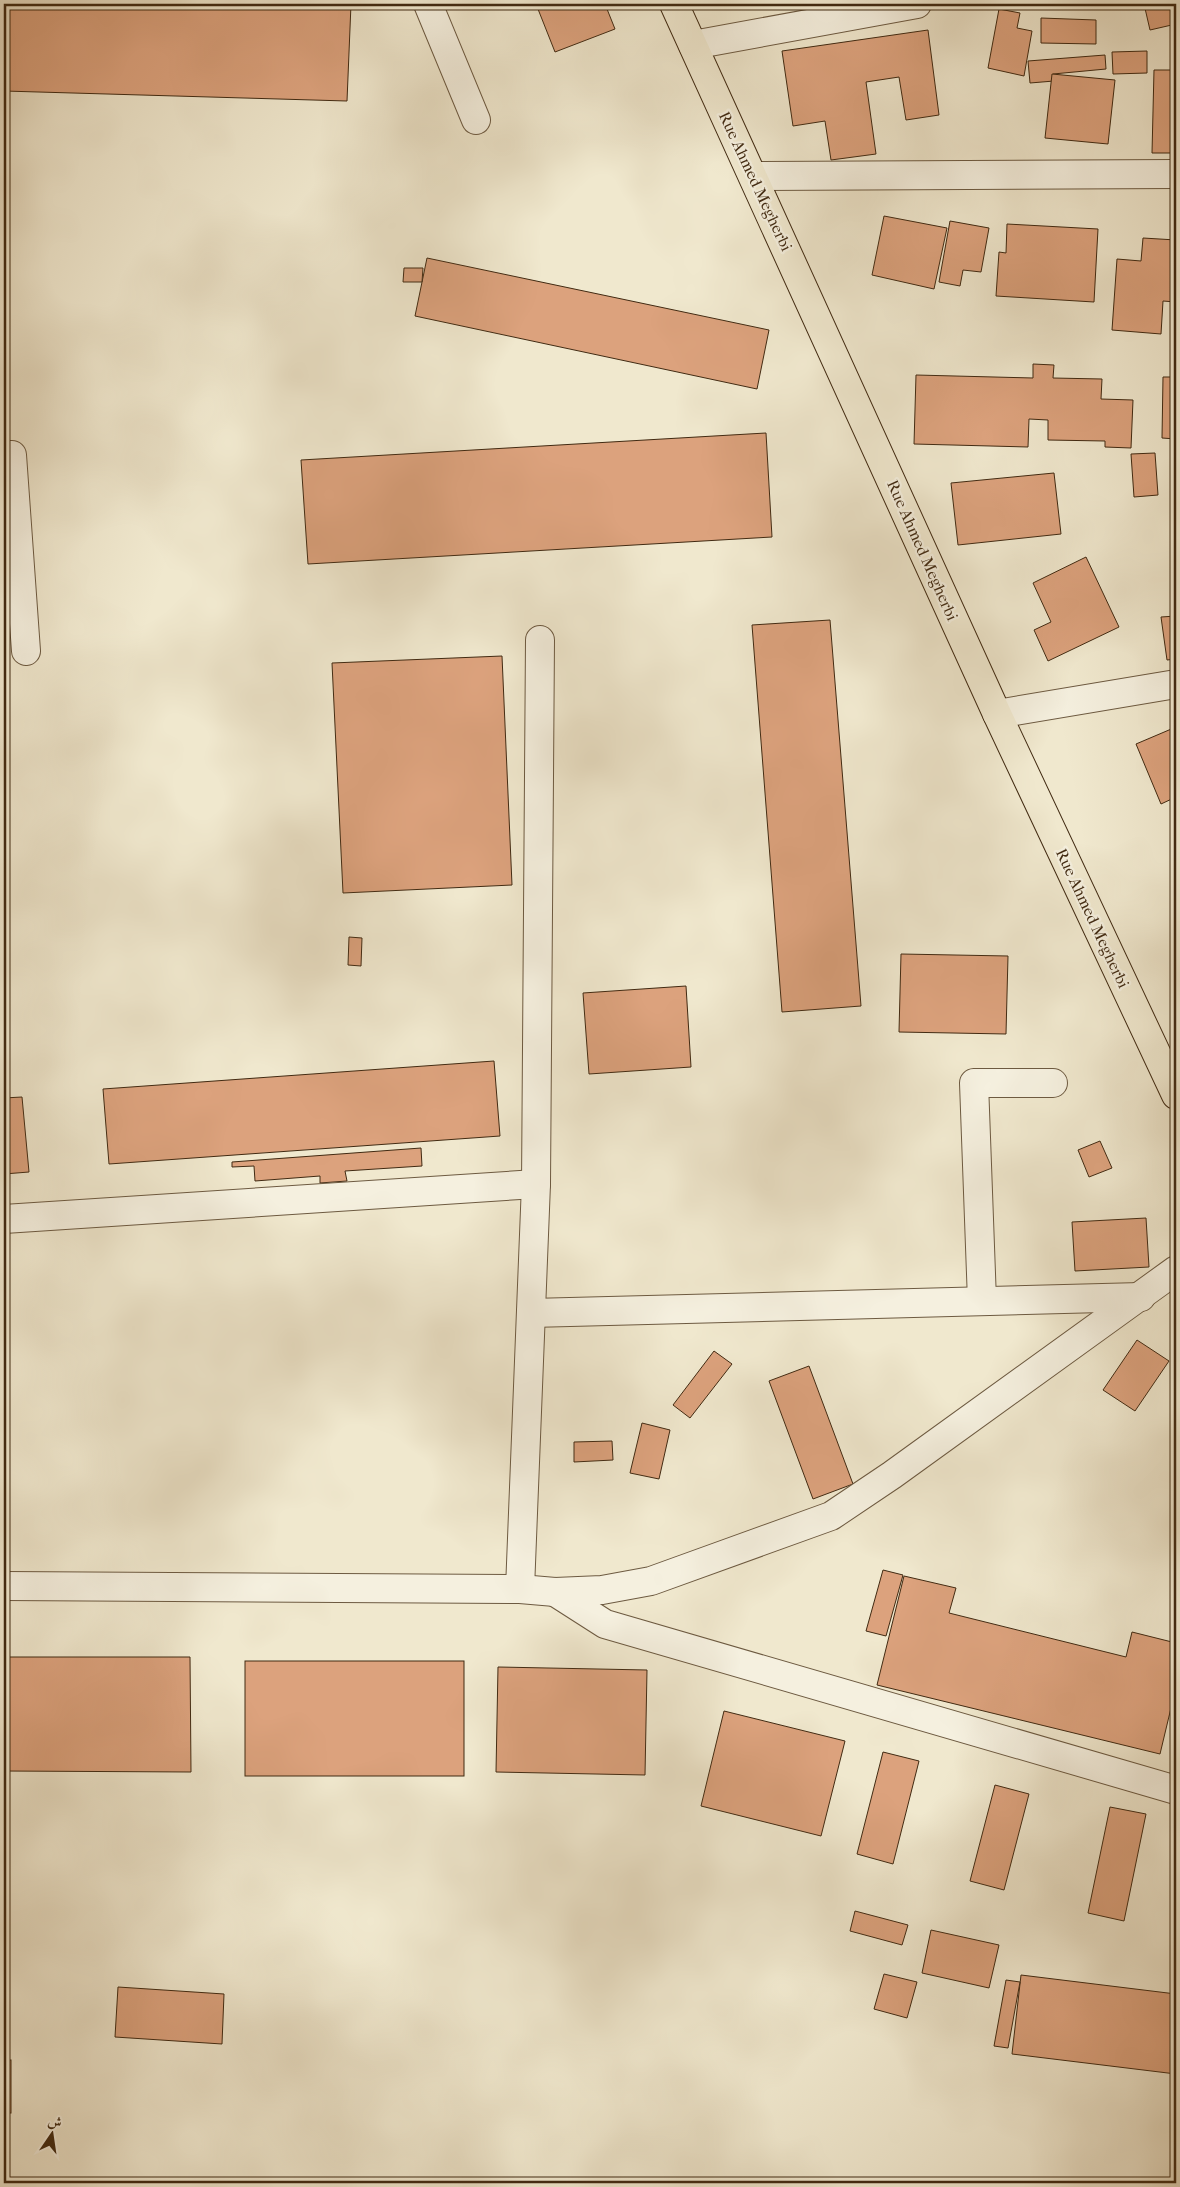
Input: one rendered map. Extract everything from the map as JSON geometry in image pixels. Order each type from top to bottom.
[{"type":"main road","name":"Rue Ahmed Megherbi","points":[[674,4],[754,176],[997,714],[1176,1095]]},
{"type":"street","points":[[428,4],[476,120]]},
{"type":"street","points":[[693,45],[917,4]]},
{"type":"street","points":[[754,176],[1176,174]]},
{"type":"street","points":[[4,455],[12,454],[26,650]]},
{"type":"street","points":[[520,1589],[536,1184],[540,640]]},
{"type":"street","points":[[997,714],[1176,684]]},
{"type":"street","points":[[982,1301],[974,1083],[1054,1083]]},
{"type":"street","points":[[4,1219],[536,1184]]},
{"type":"street","points":[[4,1586],[520,1589],[555,1592],[602,1590],[651,1581],[831,1516],[892,1475],[1176,1270]]},
{"type":"street","points":[[531,1313],[1141,1296]]},
{"type":"street","points":[[555,1592],[605,1624],[1176,1790]]},
{"type":"building","points":[[4,4],[351,4],[347,101],[4,91]]},
{"type":"building","points":[[536,4],[605,4],[615,29],[555,52]]},
{"type":"building","points":[[1144,4],[1176,4],[1176,24],[1150,30]]},
{"type":"building","points":[[999,9],[1020,13],[1017,28],[1032,31],[1024,76],[988,68]]},
{"type":"building","points":[[1041,18],[1096,20],[1096,44],[1041,43]]},
{"type":"building","points":[[928,30],[939,115],[906,120],[899,77],[866,82],[876,154],[831,160],[825,121],[793,126],[782,51]]},
{"type":"building","points":[[1147,51],[1147,73],[1113,74],[1112,52]]},
{"type":"building","points":[[1105,55],[1106,69],[1053,74],[1054,81],[1030,83],[1028,61]]},
{"type":"building","points":[[1154,70],[1176,70],[1176,153],[1152,153]]},
{"type":"building","points":[[1052,74],[1115,80],[1108,144],[1045,138]]},
{"type":"building","points":[[884,216],[947,228],[934,289],[872,275]]},
{"type":"building","points":[[950,221],[989,228],[981,272],[963,270],[960,286],[939,282]]},
{"type":"building","points":[[1007,224],[1098,229],[1094,302],[996,296],[999,252],[1006,253]]},
{"type":"building","points":[[1143,238],[1176,240],[1176,302],[1163,301],[1161,334],[1112,330],[1117,259],[1141,261]]},
{"type":"building","points":[[427,258],[769,330],[757,389],[415,316]]},
{"type":"building","points":[[404,268],[423,268],[422,282],[403,282]]},
{"type":"building","points":[[1033,364],[1054,365],[1053,378],[1102,379],[1101,399],[1133,400],[1131,448],[1105,447],[1105,441],[1048,440],[1048,420],[1029,419],[1028,447],[914,444],[916,375],[1033,378]]},
{"type":"building","points":[[1163,377],[1176,377],[1176,439],[1162,438]]},
{"type":"building","points":[[766,433],[772,537],[308,564],[301,460]]},
{"type":"building","points":[[1155,453],[1158,495],[1134,497],[1131,454]]},
{"type":"building","points":[[1054,473],[1061,534],[958,545],[951,483]]},
{"type":"building","points":[[1086,557],[1119,627],[1048,661],[1034,630],[1051,622],[1033,583]]},
{"type":"building","points":[[1176,616],[1176,659],[1167,660],[1161,617]]},
{"type":"building","points":[[830,620],[861,1006],[782,1012],[752,625]]},
{"type":"building","points":[[502,656],[512,885],[343,893],[332,663]]},
{"type":"building","points":[[1176,727],[1176,797],[1161,804],[1136,744]]},
{"type":"building","points":[[349,937],[362,938],[361,966],[348,965]]},
{"type":"building","points":[[901,954],[1008,956],[1006,1034],[899,1032]]},
{"type":"building","points":[[686,986],[691,1067],[589,1074],[583,993]]},
{"type":"building","points":[[494,1061],[500,1136],[109,1164],[103,1089]]},
{"type":"building","points":[[22,1097],[29,1172],[4,1174],[4,1098]]},
{"type":"building","points":[[1100,1141],[1112,1168],[1089,1177],[1078,1150]]},
{"type":"building","points":[[421,1148],[422,1166],[345,1171],[347,1181],[320,1183],[320,1176],[255,1181],[254,1166],[232,1167],[232,1162]]},
{"type":"building","points":[[1146,1218],[1149,1267],[1075,1271],[1072,1222]]},
{"type":"building","points":[[1137,1340],[1169,1361],[1135,1411],[1103,1390]]},
{"type":"building","points":[[714,1351],[732,1364],[690,1418],[673,1405]]},
{"type":"building","points":[[809,1366],[853,1484],[813,1499],[769,1381]]},
{"type":"building","points":[[642,1423],[670,1430],[659,1479],[630,1473]]},
{"type":"building","points":[[612,1441],[613,1460],[574,1462],[574,1442]]},
{"type":"building","points":[[883,1570],[903,1575],[886,1636],[866,1631]]},
{"type":"building","points":[[904,1576],[956,1588],[949,1613],[1126,1657],[1132,1632],[1176,1643],[1176,1687],[1160,1754],[877,1685]]},
{"type":"building","points":[[4,1657],[190,1657],[191,1772],[4,1771]]},
{"type":"building","points":[[245,1661],[464,1661],[464,1776],[245,1776]]},
{"type":"building","points":[[498,1667],[647,1670],[645,1775],[496,1772]]},
{"type":"building","points":[[724,1711],[845,1741],[821,1836],[701,1806]]},
{"type":"building","points":[[883,1752],[919,1761],[893,1864],[857,1854]]},
{"type":"building","points":[[995,1785],[1029,1794],[1004,1890],[970,1881]]},
{"type":"building","points":[[1110,1807],[1146,1814],[1124,1921],[1088,1913]]},
{"type":"building","points":[[855,1911],[908,1925],[902,1945],[850,1931]]},
{"type":"building","points":[[931,1930],[999,1945],[989,1988],[922,1973]]},
{"type":"building","points":[[884,1974],[917,1982],[907,2018],[874,2009]]},
{"type":"building","points":[[1021,1975],[1176,1994],[1176,2074],[1012,2054]]},
{"type":"building","points":[[1006,1980],[1020,1982],[1008,2048],[994,2046]]},
{"type":"building","points":[[118,1987],[224,1994],[222,2044],[115,2037]]},
{"type":"building","points":[[4,2060],[11,2060],[11,2113],[4,2113]]}]
